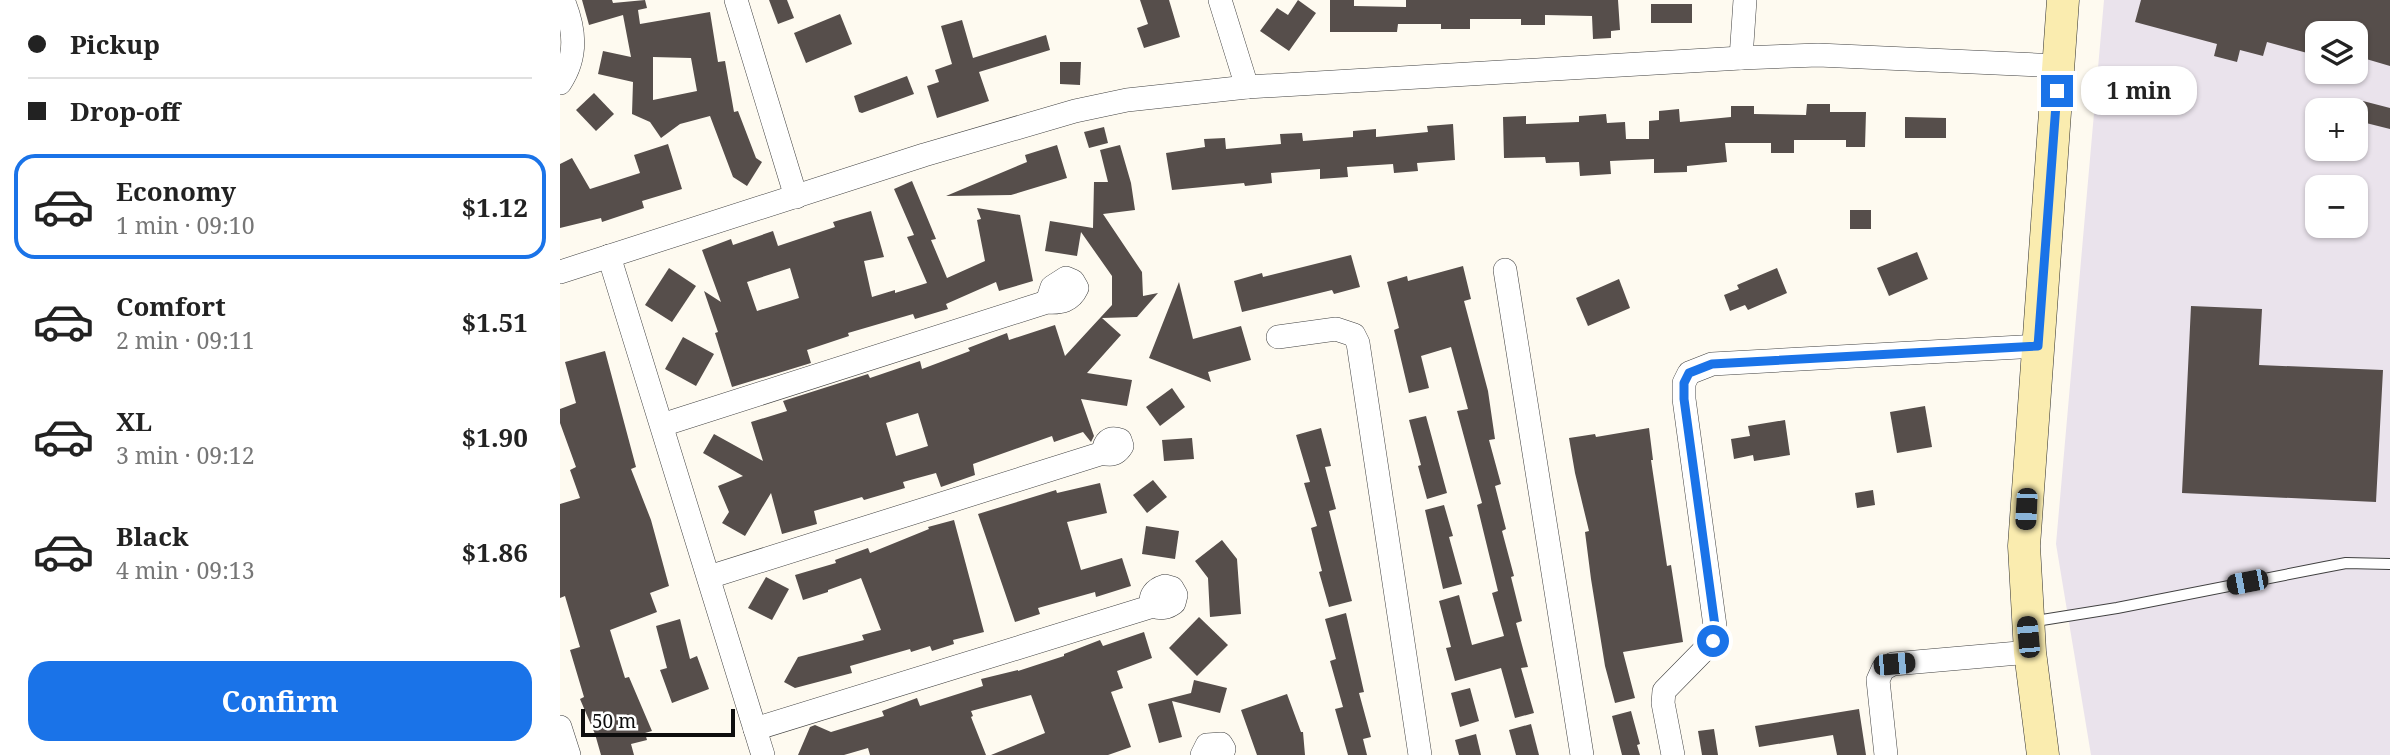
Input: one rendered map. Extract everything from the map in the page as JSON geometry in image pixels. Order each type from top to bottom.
[{"type":"street","points":[[560,83],[572,57],[573,43],[572,27],[563,0]]},
{"type":"street","points":[[736,0],[796,197]]},
{"type":"street","points":[[1220,0],[1247,87]]},
{"type":"street","points":[[1741,58],[1745,0]]},
{"type":"street","points":[[2043,755],[2028,637],[2024,546],[2063,0]]},
{"type":"street","points":[[560,272],[924,155],[1075,111],[1127,100],[1247,87],[1818,55],[2059,66]]},
{"type":"street","points":[[609,256],[763,755]]},
{"type":"street","points":[[1505,270],[1582,755]]},
{"type":"street","points":[[662,425],[1047,302]]},
{"type":"street","points":[[1278,337],[1336,329],[1354,335],[1358,343],[1420,755]]},
{"type":"street","points":[[1673,755],[1663,703],[1664,691],[1713,641],[1715,626],[1684,399],[1684,383],[1689,373],[1712,364],[2038,346]]},
{"type":"street","points":[[709,578],[1103,453]]},
{"type":"street","points":[[755,729],[1153,606]]},
{"type":"street","points":[[1886,755],[1878,681],[1883,669],[1894,664],[2028,637]]},
{"type":"street","points":[[560,727],[569,755]]},
{"type":"street","points":[[1202,755],[1207,745],[1214,743],[1221,744],[1223,755]]},
{"type":"lane","points":[[2028,637],[2117,608],[2325,567],[2390,564]]},
{"type":"shaded area","points":[[2104,0],[2390,0],[2390,755],[2091,755],[2056,544]]},
{"type":"building","points":[[582,0],[612,0],[613,3],[645,0],[647,8],[638,10],[640,24],[710,12],[718,62],[725,61],[734,112],[738,111],[756,158],[762,162],[747,186],[733,177],[710,116],[680,124],[661,138],[650,122],[632,114],[633,82],[598,74],[603,51],[631,57],[623,15],[589,25]],"holes":[[[653,57],[691,58],[697,91],[653,100]]]},
{"type":"building","points":[[769,0],[787,0],[794,18],[778,24]]},
{"type":"building","points":[[1140,0],[1169,0],[1180,37],[1144,48],[1137,28],[1148,24]]},
{"type":"building","points":[[1298,0],[1316,13],[1289,51],[1260,31],[1277,8],[1288,15]]},
{"type":"building","points":[[1330,0],[1354,0],[1354,6],[1406,7],[1406,0],[1618,0],[1620,30],[1611,31],[1611,38],[1593,39],[1592,16],[1545,15],[1545,25],[1521,25],[1521,19],[1470,19],[1470,29],[1441,29],[1441,24],[1398,24],[1397,32],[1330,32]]},
{"type":"building","points":[[2141,0],[2390,0],[2390,66],[2368,60],[2368,21],[2305,21],[2305,52],[2267,42],[2263,56],[2240,50],[2237,62],[2214,56],[2217,44],[2135,22]]},
{"type":"building","points":[[1651,4],[1692,4],[1692,23],[1651,23]]},
{"type":"building","points":[[840,14],[852,44],[806,63],[794,33]]},
{"type":"building","points":[[962,20],[973,58],[1046,35],[1050,50],[979,72],[989,101],[937,118],[927,86],[939,82],[935,70],[952,64],[941,26]]},
{"type":"building","points":[[1060,62],[1081,62],[1080,85],[1060,84]]},
{"type":"building","points":[[907,76],[914,94],[859,112],[854,96]]},
{"type":"building","points":[[594,93],[614,114],[596,131],[576,110]]},
{"type":"building","points":[[2368,102],[2390,108],[2390,129],[2368,124]]},
{"type":"building","points":[[1807,104],[1830,104],[1830,112],[1866,112],[1865,147],[1846,147],[1846,140],[1794,140],[1794,153],[1771,153],[1771,143],[1725,143],[1727,162],[1687,166],[1687,172],[1654,173],[1654,159],[1610,161],[1611,174],[1580,176],[1579,162],[1546,163],[1545,157],[1504,158],[1503,117],[1526,116],[1526,124],[1579,122],[1579,116],[1606,114],[1607,123],[1625,122],[1626,139],[1649,139],[1649,121],[1659,120],[1659,111],[1679,109],[1680,122],[1731,117],[1731,106],[1754,106],[1754,114],[1806,115]]},
{"type":"building","points":[[1905,117],[1946,118],[1946,138],[1905,138]]},
{"type":"building","points":[[1453,124],[1455,160],[1417,163],[1418,171],[1394,173],[1393,164],[1347,167],[1348,177],[1320,179],[1320,169],[1271,173],[1272,183],[1172,190],[1166,153],[1205,147],[1204,139],[1225,138],[1226,149],[1281,144],[1280,134],[1302,133],[1303,141],[1353,137],[1353,131],[1376,129],[1376,137],[1428,132],[1427,126]]},
{"type":"building","points":[[1104,127],[1108,143],[1089,148],[1084,132]]},
{"type":"building","points":[[668,144],[682,189],[642,201],[644,208],[602,222],[601,218],[560,228],[560,164],[572,158],[590,189],[640,173],[634,155]]},
{"type":"building","points":[[1057,145],[1067,178],[1011,195],[946,196],[1027,162],[1025,155]]},
{"type":"building","points":[[1120,145],[1131,183],[1135,210],[1103,214],[1142,272],[1143,296],[1158,293],[1137,317],[1102,318],[1121,335],[1087,373],[1132,380],[1127,406],[1081,399],[1094,436],[1091,442],[1083,432],[1054,442],[1052,436],[973,464],[975,475],[941,487],[936,473],[903,482],[905,488],[814,511],[817,524],[782,534],[771,493],[745,536],[722,523],[729,512],[718,486],[743,476],[703,453],[714,434],[763,461],[751,422],[787,411],[783,401],[868,374],[870,378],[920,361],[922,369],[970,351],[968,348],[1007,333],[1009,340],[1055,325],[1065,356],[1112,305],[1112,276],[1081,232],[1077,256],[1045,251],[1050,221],[1093,228],[1094,182],[1108,182],[1100,150]],"holes":[[[918,413],[928,446],[896,456],[886,423]]]},
{"type":"building","points":[[912,181],[936,239],[931,240],[947,278],[985,261],[977,220],[981,219],[977,208],[1020,215],[1033,281],[999,291],[996,282],[946,304],[948,309],[915,319],[913,314],[848,333],[849,336],[807,350],[811,363],[732,387],[704,291],[721,302],[702,250],[731,239],[733,245],[773,231],[778,246],[835,227],[833,222],[871,211],[884,257],[864,261],[872,297],[927,283],[907,237],[914,235],[894,189]],"holes":[[[790,268],[799,298],[757,311],[747,282]]]},
{"type":"building","points":[[1850,210],[1871,210],[1871,229],[1850,229]]},
{"type":"building","points":[[1917,252],[1928,279],[1889,296],[1877,268]]},
{"type":"building","points":[[1351,255],[1360,287],[1334,294],[1332,290],[1242,312],[1234,281],[1262,273],[1263,277]]},
{"type":"building","points":[[1463,266],[1471,299],[1464,301],[1488,391],[1495,439],[1489,440],[1501,484],[1495,486],[1506,529],[1502,531],[1522,621],[1516,623],[1528,667],[1521,668],[1534,713],[1515,718],[1501,668],[1455,681],[1446,648],[1451,647],[1439,601],[1459,595],[1472,645],[1504,636],[1492,593],[1498,591],[1477,505],[1482,503],[1457,411],[1468,409],[1451,347],[1421,356],[1429,388],[1409,393],[1394,330],[1399,328],[1387,282],[1407,276],[1408,281]]},
{"type":"building","points":[[669,268],[696,286],[672,322],[645,305]]},
{"type":"building","points":[[1777,268],[1787,293],[1748,310],[1745,305],[1730,311],[1724,295],[1739,289],[1737,285]]},
{"type":"building","points":[[1619,279],[1630,308],[1588,326],[1576,298]]},
{"type":"building","points":[[1179,282],[1193,339],[1241,326],[1251,360],[1208,372],[1211,382],[1149,358]]},
{"type":"building","points":[[2191,306],[2262,309],[2259,365],[2383,370],[2376,502],[2182,493]]},
{"type":"building","points":[[683,337],[714,354],[696,386],[665,369]]},
{"type":"building","points":[[605,351],[636,467],[631,469],[651,520],[669,586],[650,593],[657,612],[610,630],[625,678],[629,677],[652,731],[645,733],[647,740],[631,744],[634,755],[601,755],[580,699],[584,697],[570,650],[580,647],[565,596],[560,598],[560,504],[580,498],[570,470],[576,467],[560,423],[560,409],[576,403],[565,362]]},
{"type":"building","points":[[1172,388],[1185,407],[1160,426],[1146,407]]},
{"type":"building","points":[[1925,406],[1932,447],[1897,453],[1890,412]]},
{"type":"building","points":[[1426,416],[1447,493],[1427,499],[1409,420]]},
{"type":"building","points":[[1785,420],[1790,455],[1754,461],[1753,455],[1734,459],[1731,439],[1750,436],[1748,426]]},
{"type":"building","points":[[1321,428],[1331,466],[1325,467],[1336,509],[1329,511],[1352,601],[1329,607],[1311,528],[1317,526],[1304,483],[1310,482],[1296,435]]},
{"type":"building","points":[[1649,428],[1651,460],[1667,566],[1671,565],[1683,642],[1623,652],[1635,698],[1615,703],[1605,666],[1591,579],[1585,532],[1589,531],[1569,438],[1595,434],[1596,437]]},
{"type":"building","points":[[1192,438],[1194,459],[1164,461],[1162,440]]},
{"type":"building","points":[[1153,480],[1167,497],[1147,513],[1133,495]]},
{"type":"building","points":[[1100,483],[1107,513],[1067,522],[1081,570],[1122,558],[1131,586],[1096,597],[1095,592],[1038,608],[1040,614],[1015,622],[978,514],[1056,490],[1057,493]]},
{"type":"building","points":[[1873,490],[1875,505],[1857,508],[1855,493]]},
{"type":"building","points":[[1444,505],[1453,536],[1449,537],[1462,584],[1443,589],[1425,510]]},
{"type":"building","points":[[954,520],[984,632],[953,640],[954,644],[932,651],[930,646],[911,652],[910,649],[850,666],[852,673],[795,688],[784,682],[798,657],[864,640],[862,635],[881,630],[861,578],[803,600],[795,575],[836,563],[835,560],[868,548],[870,553],[929,529],[928,527]]},
{"type":"building","points":[[1146,526],[1179,531],[1175,559],[1142,554]]},
{"type":"building","points":[[1222,540],[1237,559],[1241,614],[1210,617],[1208,578],[1195,561]]},
{"type":"building","points":[[766,577],[789,589],[772,620],[748,608]]},
{"type":"building","points":[[1346,613],[1364,692],[1359,693],[1371,737],[1363,739],[1367,755],[1348,755],[1335,709],[1343,707],[1330,661],[1336,659],[1325,619]]},
{"type":"building","points":[[1199,617],[1228,645],[1197,676],[1169,648]]},
{"type":"building","points":[[680,619],[690,659],[697,656],[709,689],[672,703],[660,670],[667,668],[656,626]]},
{"type":"building","points":[[1144,632],[1152,658],[1117,671],[1123,688],[1111,692],[1131,747],[1108,755],[991,755],[1045,733],[1031,695],[971,711],[986,755],[870,755],[868,748],[844,755],[798,755],[810,727],[815,725],[831,732],[884,716],[882,711],[917,698],[920,706],[983,686],[981,679],[1018,671],[1064,656],[1100,640],[1103,646]]},
{"type":"building","points":[[1194,680],[1227,688],[1220,713],[1172,701],[1182,737],[1159,743],[1148,704],[1191,693]]},
{"type":"building","points":[[1470,688],[1479,721],[1460,727],[1451,693]]},
{"type":"building","points":[[1287,694],[1303,732],[1305,755],[1257,755],[1241,710]]},
{"type":"building","points":[[1859,709],[1866,755],[1837,755],[1833,735],[1759,747],[1755,726]]},
{"type":"building","points":[[1631,711],[1640,744],[1637,745],[1640,755],[1622,755],[1612,716]]},
{"type":"building","points":[[1531,724],[1539,755],[1516,755],[1509,730]]},
{"type":"building","points":[[1714,729],[1718,755],[1702,755],[1698,731]]},
{"type":"building","points":[[1476,734],[1481,755],[1459,755],[1455,740]]},
{"type":"route","points":[[1713,641],[1715,626],[1684,399],[1684,383],[1689,373],[1712,364],[2038,346],[2057,91]]}]
